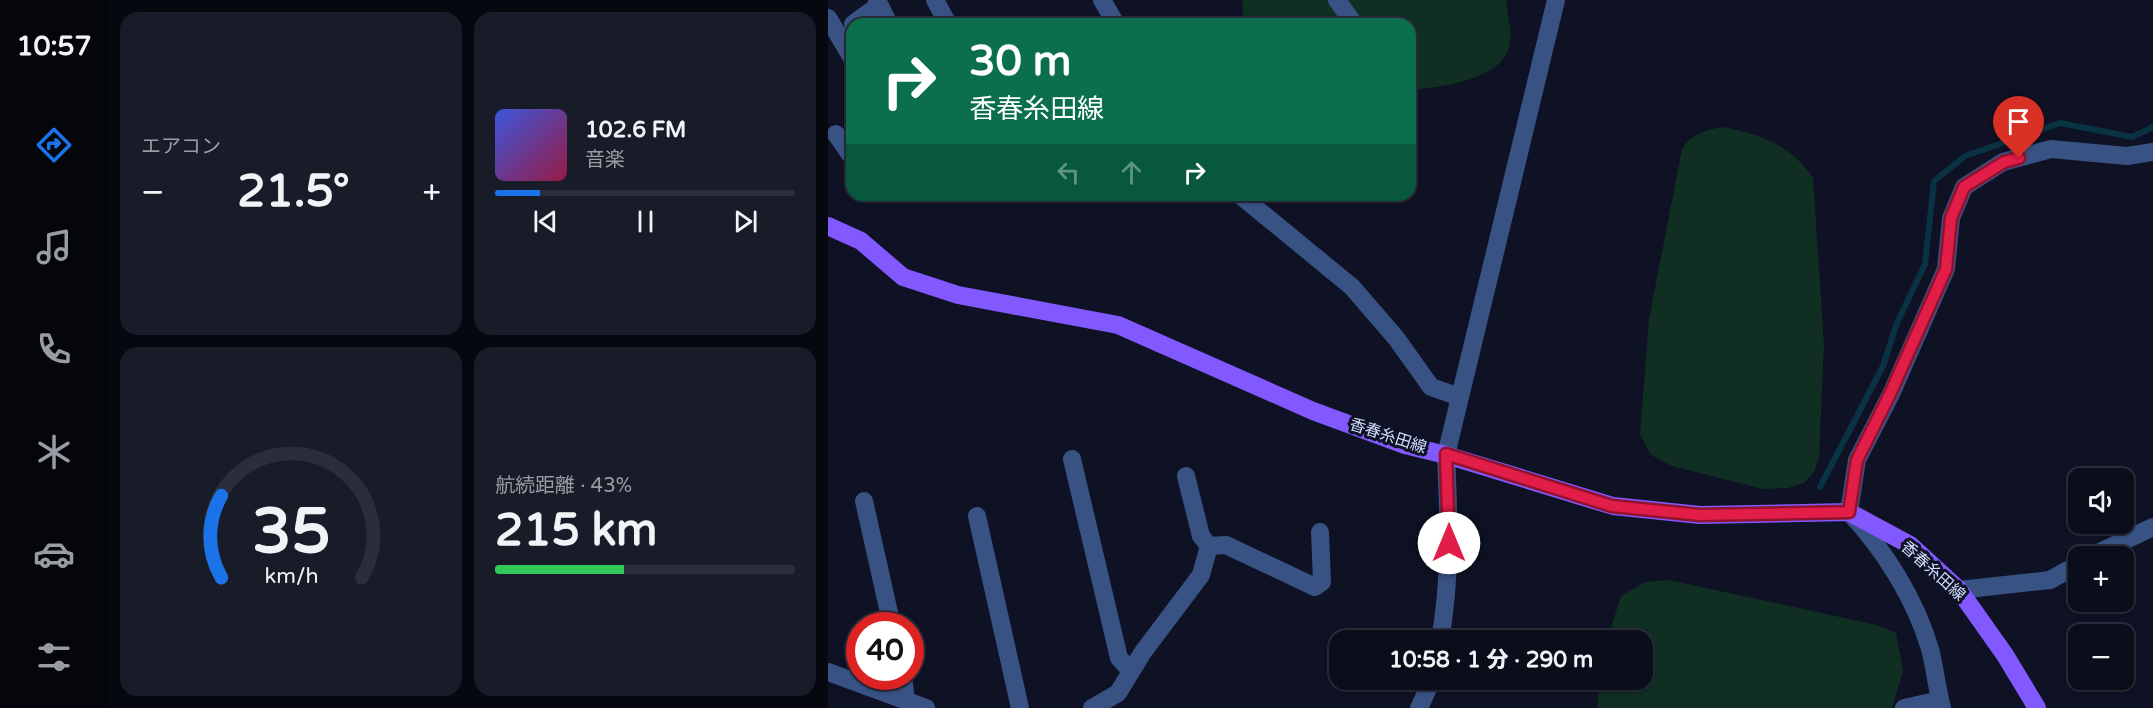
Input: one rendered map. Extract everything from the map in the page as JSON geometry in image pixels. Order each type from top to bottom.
[{"type":"main road","name":"香春糸田線","points":[[828,226],[861,241],[903,277],[958,295],[1118,326],[1313,411],[1405,445],[1446,454],[1612,506],[1700,515],[1849,512],[1910,545],[1959,590],[2005,654],[2037,708]]},
{"type":"street","points":[[935,0],[945,18]]},
{"type":"street","points":[[1102,0],[1112,18]]},
{"type":"street","points":[[1337,0],[1350,18]]},
{"type":"street","points":[[1442,630],[1447,602],[1449,523],[1446,454],[1556,0]]},
{"type":"street","points":[[860,18],[878,2],[886,18]]},
{"type":"street","points":[[828,18],[846,27]]},
{"type":"street","points":[[836,134],[846,149]]},
{"type":"street","points":[[1904,708],[1941,704],[1930,649],[1916,612],[1878,544],[1849,512],[1857,460],[1890,394],[1946,269],[1951,218],[1964,187],[2004,162],[2051,149],[2127,156],[2153,152]]},
{"type":"street","points":[[1247,201],[1352,287],[1396,338],[1431,387],[1460,397]]},
{"type":"street","points":[[1072,459],[1119,658],[1131,671]]},
{"type":"street","points":[[1186,476],[1201,536],[1209,546]]},
{"type":"street","points":[[864,501],[889,612]]},
{"type":"street","points":[[977,516],[1020,708]]},
{"type":"street","points":[[2113,546],[2153,527]]},
{"type":"street","points":[[1209,546],[1226,545],[1315,588],[1322,582],[1320,532]]},
{"type":"street","points":[[1092,708],[1118,693],[1131,671],[1201,575],[1209,546]]},
{"type":"street","points":[[1959,590],[2050,580],[2068,570]]},
{"type":"street","points":[[828,672],[926,708]]},
{"type":"street","points":[[905,690],[906,700]]},
{"type":"street","points":[[1419,708],[1427,690]]},
{"type":"green space","points":[[1242,0],[1506,0],[1510,43],[1505,56],[1484,74],[1454,84],[1416,90],[1416,18],[1244,18]]},
{"type":"green space","points":[[1723,127],[1774,143],[1795,157],[1813,178],[1824,344],[1819,458],[1814,472],[1804,483],[1788,488],[1763,489],[1672,466],[1651,455],[1640,434],[1649,319],[1682,149],[1700,133]]},
{"type":"green space","points":[[1669,580],[1877,625],[1896,633],[1903,671],[1892,708],[1597,708],[1599,690],[1653,690],[1653,630],[1610,630],[1621,596],[1645,582]]},
{"type":"waterway","points":[[1820,487],[1883,366],[1897,323],[1925,264],[1934,181],[1965,156],[2060,123],[2132,137],[2153,127]]},
{"type":"route","points":[[1449,543],[1446,454],[1612,506],[1700,515],[1849,512],[1857,460],[1890,394],[1946,269],[1951,218],[1964,187],[2004,162],[2019,158]]}]
